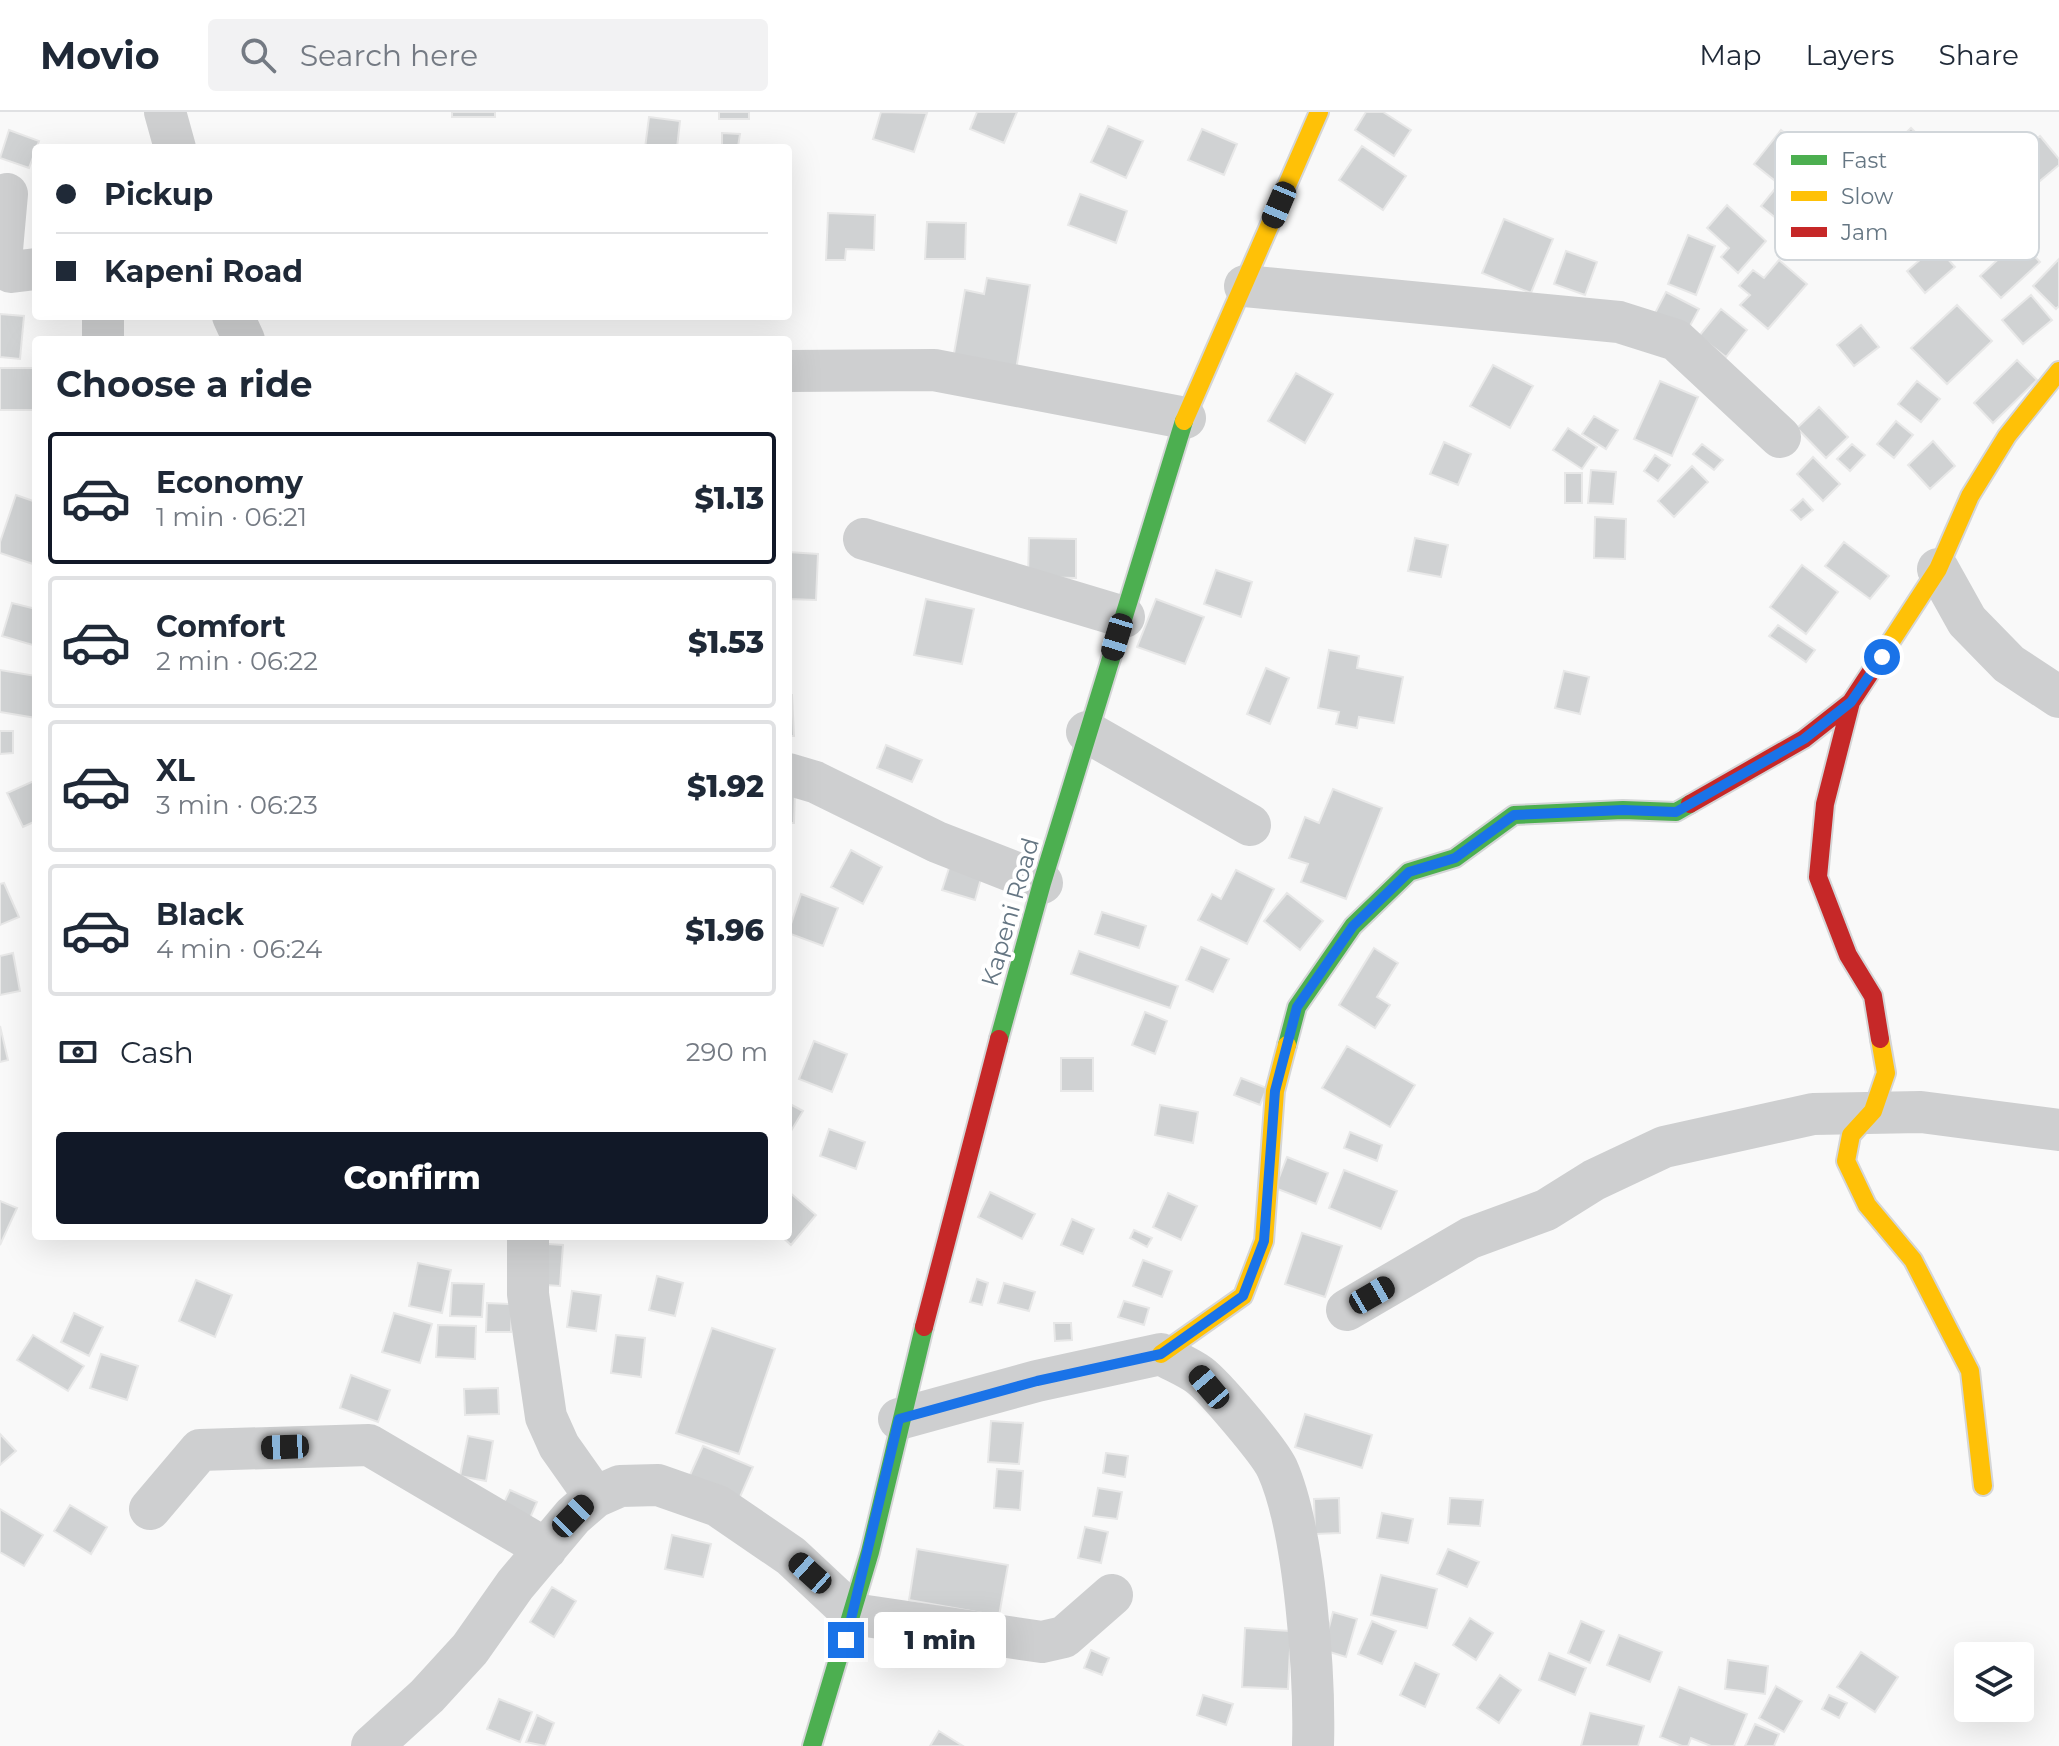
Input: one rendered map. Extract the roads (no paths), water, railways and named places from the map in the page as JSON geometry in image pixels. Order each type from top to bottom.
[{"type":"street","points":[[165,112],[174,144]]},
{"type":"street","name":"Kapeni Road","points":[[812,1746],[853,1614],[899,1419],[1042,883],[1087,732],[1185,418],[1319,112]]},
{"type":"street","points":[[7,194],[1,261],[11,272],[32,269]]},
{"type":"street","points":[[1245,286],[1619,322],[1676,340],[1780,437]]},
{"type":"street","points":[[792,371],[934,370],[1185,418]]},
{"type":"street","points":[[899,1419],[1037,1381],[1161,1354],[1243,1296],[1264,1241],[1275,1091],[1297,1007],[1353,926],[1409,872],[1455,858],[1514,815],[1623,810],[1676,812],[1804,739],[1851,702],[1938,569],[1970,496],[2007,436],[2059,371]]},
{"type":"street","points":[[864,539],[1124,617]]},
{"type":"street","points":[[1938,569],[1967,621],[2009,664],[2059,697]]},
{"type":"street","points":[[1851,702],[1825,804],[1818,877],[1848,955],[1873,996],[1886,1073],[1873,1111],[1851,1135],[1846,1161],[1867,1205],[1913,1260],[1970,1371],[1983,1486]]},
{"type":"street","points":[[1087,732],[1250,825]]},
{"type":"street","points":[[792,775],[815,782],[937,842],[1042,883]]},
{"type":"street","points":[[1347,1310],[1470,1238],[1546,1210],[1594,1180],[1664,1147],[1813,1114],[1873,1111],[1921,1112],[2059,1130]]},
{"type":"street","points":[[528,1240],[528,1294],[546,1417],[559,1446],[595,1497]]},
{"type":"street","points":[[1161,1354],[1199,1375],[1261,1444],[1277,1467],[1301,1568],[1313,1746]]},
{"type":"street","points":[[150,1509],[200,1450],[369,1445],[546,1549]]},
{"type":"street","points":[[372,1746],[427,1696],[470,1649],[546,1549],[595,1497],[620,1486],[658,1485],[718,1506],[791,1556],[853,1614],[1042,1642],[1064,1637],[1112,1595]]}]
